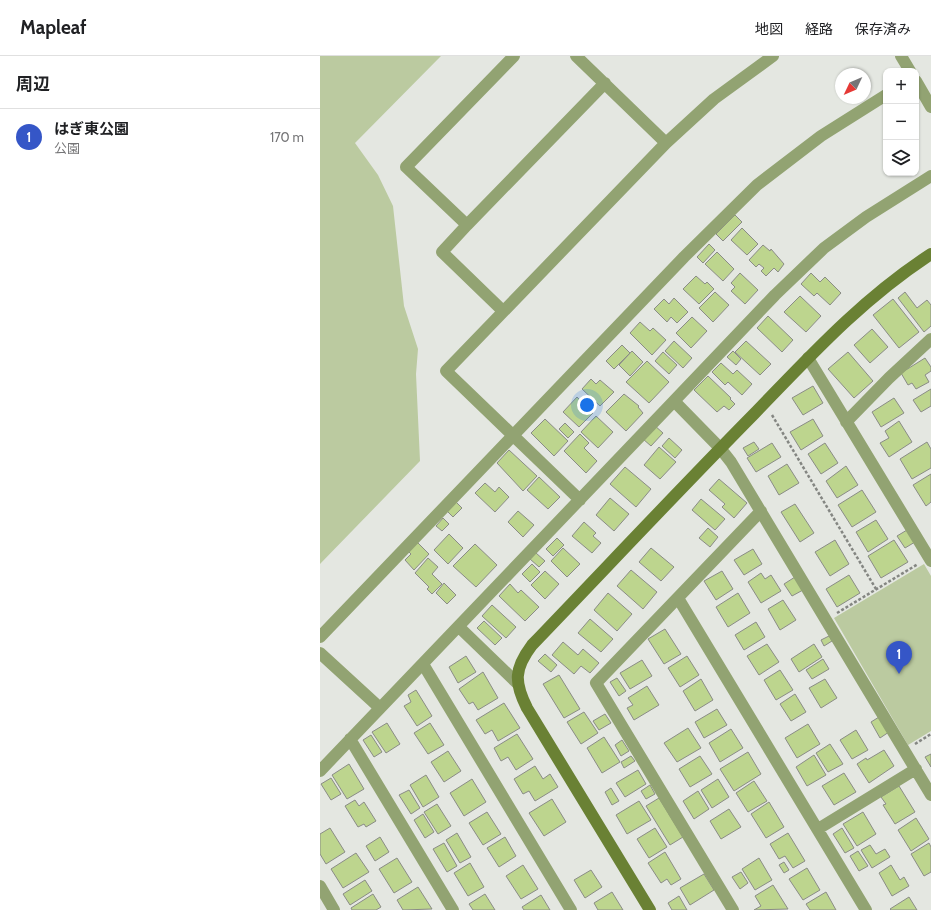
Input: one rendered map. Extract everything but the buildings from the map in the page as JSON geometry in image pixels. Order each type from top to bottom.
[{"type":"street","points":[[467,225],[406,167],[514,56]]},
{"type":"street","points":[[576,56],[666,143]]},
{"type":"street","points":[[580,500],[446,371],[666,143],[714,99],[773,56]]},
{"type":"street","points":[[901,56],[908,68]]},
{"type":"street","points":[[503,311],[442,252],[604,83]]},
{"type":"street","points":[[919,86],[931,107]]},
{"type":"street","points":[[320,637],[684,257],[757,185],[821,136],[883,97]]},
{"type":"street","points":[[320,771],[776,295],[824,248],[866,217],[931,176]]},
{"type":"street","points":[[517,684],[519,666],[532,645],[720,448],[808,358],[868,300],[909,268],[931,254]]},
{"type":"street","points":[[846,422],[889,378],[931,339]]},
{"type":"street","points":[[808,358],[930,559]]},
{"type":"street","points":[[674,401],[720,448],[731,462],[931,795]]},
{"type":"street","points":[[733,910],[596,683],[761,511]]},
{"type":"street","points":[[678,598],[866,910]]},
{"type":"street","points":[[459,627],[517,684],[527,708],[650,910]]},
{"type":"street","points":[[320,652],[380,708]]},
{"type":"street","points":[[423,664],[571,910]]},
{"type":"street","points":[[350,739],[453,910]]},
{"type":"street","points":[[818,829],[916,769]]},
{"type":"street","points":[[320,886],[334,910]]},
{"type":"path","points":[[772,415],[876,589]]},
{"type":"path","points":[[826,619],[930,559]]},
{"type":"path","points":[[904,750],[931,734]]},
{"type":"green space","points":[[320,56],[441,56],[355,143],[378,175],[393,206],[404,306],[418,349],[416,374],[420,461],[320,564]]},
{"type":"green space","points":[[924,564],[931,576],[931,731],[908,745],[834,618]]},
{"type":"place","name":"はぎ東公園","points":[[899,674]]}]
